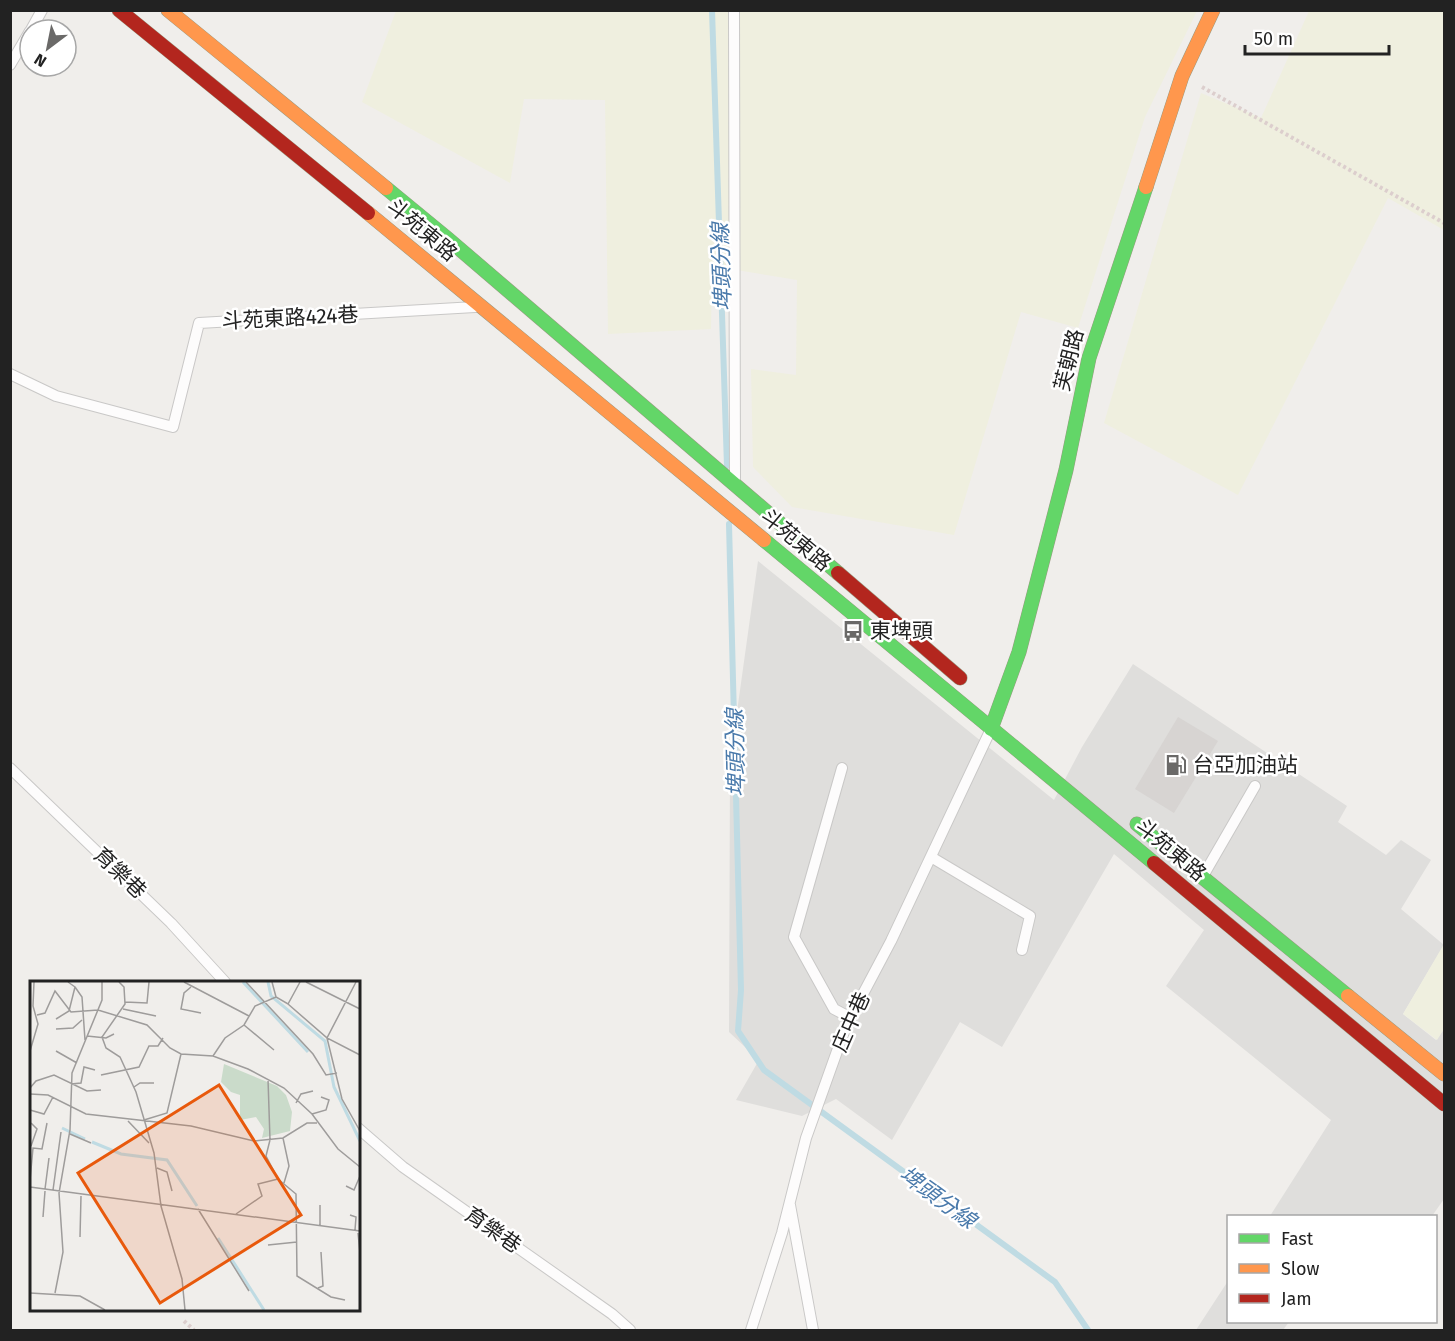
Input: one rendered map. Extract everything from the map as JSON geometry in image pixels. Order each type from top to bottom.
[{"type":"main road","name":"斗苑東路","points":[[119,10],[480,306],[736,501],[972,688]]},
{"type":"main road","name":"斗苑東路","points":[[168,10],[448,239],[991,729],[1444,1104]]},
{"type":"main road","name":"芙朝路","points":[[991,729],[1019,652],[1063,482],[1089,358],[1182,76],[1213,10]]},
{"type":"main road","name":"斗苑東路","points":[[1126,815],[1444,1074]]},
{"type":"main road","points":[[1167,874],[1180,859]]},
{"type":"main road","points":[[1409,1075],[1424,1058]]},
{"type":"lane","points":[[734,10],[736,501]]},
{"type":"lane","points":[[10,65],[18,51]]},
{"type":"lane","name":"斗苑東路424巷","points":[[10,374],[56,396],[173,427],[199,323],[480,306]]},
{"type":"lane","name":"庄中巷","points":[[752,1330],[790,1202],[806,1138],[851,1017],[891,941],[991,729]]},
{"type":"lane","name":"育樂巷","points":[[10,768],[171,922],[224,981]]},
{"type":"lane","points":[[842,768],[795,938],[834,1009],[851,1017]]},
{"type":"lane","points":[[1203,877],[1255,786]]},
{"type":"lane","points":[[931,857],[1030,916],[1022,950]]},
{"type":"lane","name":"育樂巷","points":[[360,1130],[403,1167],[612,1314],[630,1330]]},
{"type":"lane","points":[[790,1202],[813,1330]]},
{"type":"path","points":[[1182,76],[1444,223]]},
{"type":"path","points":[[184,1321],[194,1330]]},
{"type":"shaded area","points":[[758,561],[1054,800],[1082,747],[1133,664],[1347,806],[1338,822],[1386,855],[1401,840],[1431,860],[1401,909],[1444,945],[1403,1014],[1436,1040],[1444,1029],[1444,1199],[1433,1215],[1271,1215],[1331,1120],[1166,986],[1204,930],[1114,854],[1002,1047],[960,1022],[892,1140],[836,1099],[802,1116],[736,1100],[759,1060],[729,1032],[730,762]]},
{"type":"shaded area","points":[[1227,1283],[1227,1323],[1288,1323],[1283,1330],[1196,1330]]},
{"type":"green space","points":[[396,11],[1197,11],[1145,117],[1078,328],[1021,312],[954,535],[792,507],[753,467],[751,369],[796,375],[797,280],[712,266],[711,329],[608,334],[605,100],[524,99],[510,183],[362,102]]},
{"type":"green space","points":[[1309,11],[1444,11],[1444,230],[1388,198],[1238,495],[1104,423],[1201,93],[1261,118]]},
{"type":"green space","points":[[1444,944],[1444,1029],[1437,1040],[1403,1014]]},
{"type":"building","name":"台亞加油站","points":[[1178,717],[1218,741],[1174,813],[1135,789]]},
{"type":"waterway","name":"埤頭分線","points":[[712,10],[727,466]]},
{"type":"waterway","name":"埤頭分線","points":[[729,524],[741,990],[738,1031],[764,1070],[1055,1282],[1088,1330]]},
{"type":"traffic: fast","points":[[991,729],[1019,652],[1066,470],[1089,358],[1146,187]]},
{"type":"traffic: fast","points":[[386,188],[838,573]]},
{"type":"traffic: fast","points":[[764,540],[1154,863]]},
{"type":"traffic: fast","points":[[1137,824],[1348,996]]},
{"type":"traffic: slow","points":[[168,10],[386,188]]},
{"type":"traffic: slow","points":[[1146,187],[1182,76],[1213,10]]},
{"type":"traffic: slow","points":[[368,213],[764,540]]},
{"type":"traffic: slow","points":[[1348,996],[1444,1074]]},
{"type":"traffic: jam","points":[[119,10],[368,213]]},
{"type":"traffic: jam","points":[[838,573],[960,678]]},
{"type":"traffic: jam","points":[[1154,863],[1444,1104]]},
{"type":"place","name":"東埤頭","points":[[853,631]]},
{"type":"place","name":"台亞加油站","points":[[1176,765]]}]
